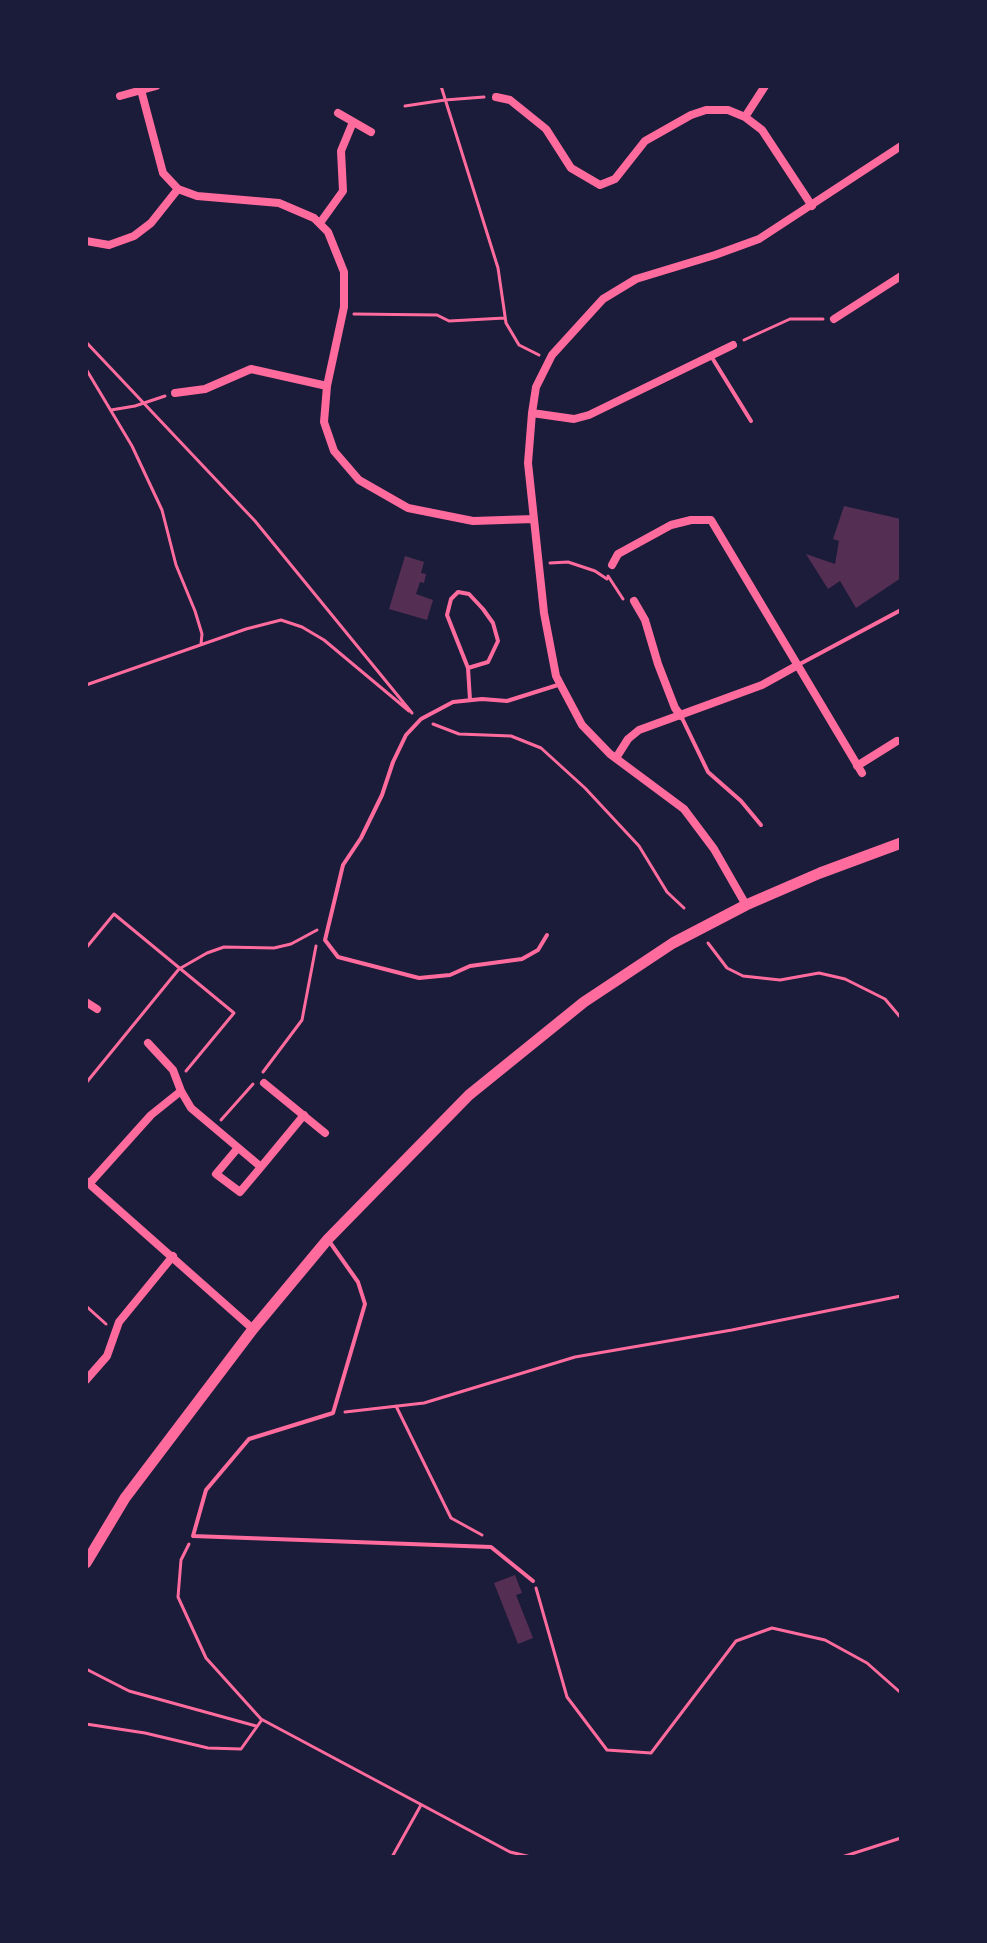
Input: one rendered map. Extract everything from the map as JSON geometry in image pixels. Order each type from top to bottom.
[{"type":"street","points":[[120,96],[156,86]]},
{"type":"street","points":[[745,117],[765,86]]},
{"type":"street","points":[[141,90],[163,173],[178,189],[197,196],[279,203],[320,223],[328,232],[344,272],[343,314],[327,386],[324,422],[334,451],[359,480],[408,508],[473,521],[533,519]]},
{"type":"street","points":[[496,97],[510,100],[546,129],[571,168],[600,185],[615,179],[645,141],[691,115],[706,110],[728,110],[745,117],[762,130],[812,206]]},
{"type":"street","points":[[338,113],[371,132]]},
{"type":"street","points":[[320,223],[343,191],[341,151],[353,122]]},
{"type":"street","points":[[746,905],[714,849],[684,809],[616,758],[582,725],[556,676],[538,563],[528,463],[536,387],[550,359],[580,321],[603,299],[636,279],[759,239],[901,146]]},
{"type":"street","points":[[86,241],[109,245],[134,236],[151,223],[178,189]]},
{"type":"street","points":[[834,319],[901,276]]},
{"type":"street","points":[[532,413],[574,419],[589,415],[733,345]]},
{"type":"street","points":[[175,393],[205,389],[251,369],[327,386]]},
{"type":"street","points":[[612,565],[618,554],[671,525],[691,520],[711,520],[860,769],[897,741]]},
{"type":"street","points":[[634,601],[645,620],[658,664],[681,716]]},
{"type":"street","points":[[616,758],[628,739],[639,730],[762,685],[798,665]]},
{"type":"street","points":[[86,1563],[125,1498],[253,1329],[328,1239],[469,1095],[584,1002],[673,943],[746,905],[901,843]]},
{"type":"street","points":[[86,1002],[97,1009]]},
{"type":"street","points":[[148,1043],[165,1059],[191,1108],[261,1167]]},
{"type":"street","points":[[264,1083],[325,1133]]},
{"type":"street","points":[[181,1091],[151,1115],[88,1182],[253,1329]]},
{"type":"street","points":[[237,1149],[216,1174],[240,1192],[304,1115]]},
{"type":"street","points":[[86,1380],[107,1356],[119,1322],[173,1256]]},
{"type":"lane","points":[[711,356],[751,421]]},
{"type":"lane","points":[[468,668],[488,662],[498,641],[493,623],[483,609],[469,594],[458,592],[451,599],[447,615],[468,668],[470,700]]},
{"type":"lane","points":[[798,665],[901,610]]},
{"type":"lane","points":[[547,935],[538,950],[522,959],[470,966],[450,975],[419,978],[338,957],[325,940],[343,865],[361,838],[382,795],[406,735],[421,719],[453,702],[507,701],[561,684]]},
{"type":"lane","points":[[681,716],[708,772],[741,801],[761,825]]},
{"type":"lane","points":[[328,1239],[358,1282],[365,1304],[333,1413],[249,1439],[206,1490],[193,1536],[491,1547],[533,1581]]},
{"type":"path","points":[[441,86],[498,268],[505,318],[519,345],[550,359]]},
{"type":"path","points":[[405,106],[496,97]]},
{"type":"path","points":[[343,314],[437,315],[449,321],[505,318]]},
{"type":"path","points":[[733,345],[790,319],[834,319]]},
{"type":"path","points":[[86,342],[255,521],[415,716],[324,640],[281,620],[86,685]]},
{"type":"path","points":[[86,369],[132,446],[162,510],[176,565],[202,634],[201,645]]},
{"type":"path","points":[[111,410],[175,393]]},
{"type":"path","points":[[538,563],[568,562],[595,571],[609,580]]},
{"type":"path","points":[[421,719],[459,734],[511,736],[541,748],[585,788],[639,846],[667,892],[684,908]]},
{"type":"path","points":[[86,948],[114,914],[234,1013],[178,1080]]},
{"type":"path","points":[[86,1083],[179,969],[224,947],[274,948],[291,944],[327,925]]},
{"type":"path","points":[[708,943],[727,968],[743,976],[780,980],[819,973],[845,979],[885,999],[901,1018]]},
{"type":"path","points":[[333,1413],[424,1403],[575,1357],[901,1296]]},
{"type":"path","points":[[86,1306],[115,1332]]},
{"type":"path","points":[[396,1406],[451,1518],[492,1541]]},
{"type":"path","points":[[193,1536],[181,1560],[178,1597],[206,1658],[261,1719],[510,1852],[531,1857]]},
{"type":"path","points":[[533,1581],[567,1697],[607,1750],[651,1753],[736,1641],[772,1628],[825,1640],[867,1663],[901,1693]]},
{"type":"path","points":[[86,1669],[129,1691],[257,1726]]},
{"type":"path","points":[[86,1724],[145,1733],[208,1748],[241,1749],[261,1719]]},
{"type":"path","points":[[392,1857],[421,1805]]},
{"type":"path","points":[[842,1857],[901,1838]]},
{"type":"building","points":[[844,506],[901,519],[901,578],[856,608],[840,581],[828,589],[806,554],[835,564],[839,541],[833,539]]},
{"type":"building","points":[[405,556],[424,562],[421,573],[426,574],[424,583],[420,582],[416,594],[433,600],[427,620],[389,609]]},
{"type":"building","points":[[515,1575],[522,1593],[516,1595],[533,1638],[518,1644],[494,1583]]}]
